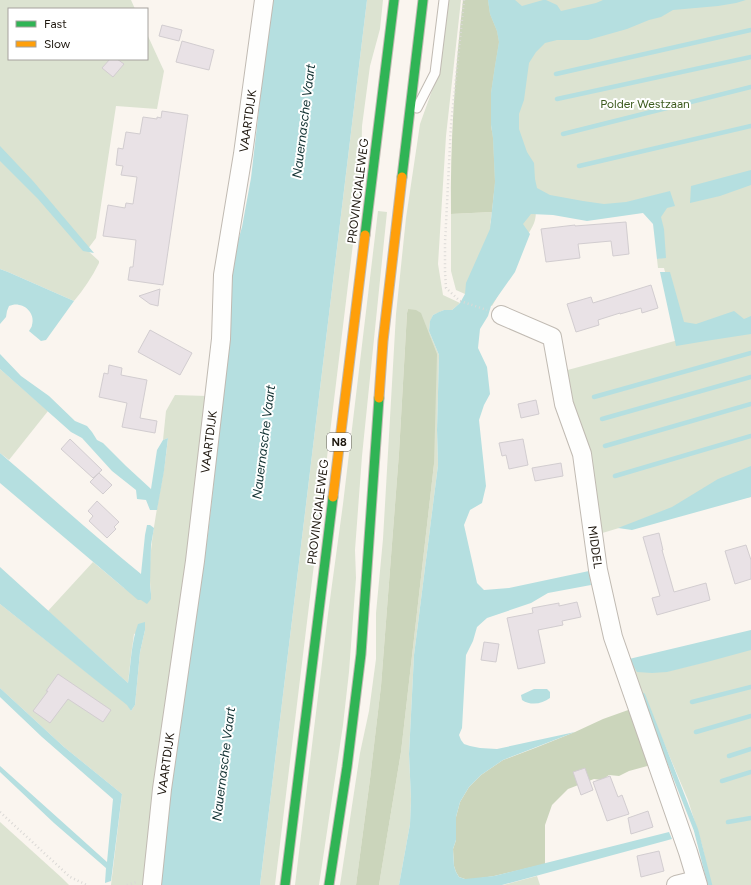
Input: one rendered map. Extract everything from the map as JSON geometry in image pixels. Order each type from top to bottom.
[{"type":"highway","name":"PROVINCIALEWEG","points":[[285,885],[394,0]]},
{"type":"highway","points":[[329,885],[347,767],[361,654],[383,341],[423,0]]},
{"type":"street","name":"VAARTDIJK","points":[[152,885],[162,789],[195,561],[220,347],[223,276],[243,154],[264,0]]},
{"type":"street","name":"MIDDEL","points":[[501,316],[552,337],[564,404],[582,454],[598,570],[613,637],[688,852],[697,883],[676,885]]},
{"type":"lane","points":[[408,127],[435,72],[444,0]]},
{"type":"path","points":[[464,0],[451,125],[445,243],[446,288],[460,301],[501,316]]},
{"type":"path","points":[[0,812],[70,877],[87,885]]},
{"type":"green space","points":[[0,0],[131,0],[135,8],[8,8],[8,60],[148,60],[148,36],[164,71],[157,109],[116,106],[96,238],[87,250],[99,261],[99,263],[88,283],[74,301],[0,269]]},
{"type":"green space","points":[[367,0],[383,0],[380,29],[370,66],[362,126],[361,178],[275,885],[260,885]]},
{"type":"green space","points":[[448,0],[461,0],[446,136],[438,264],[443,295],[460,303],[452,310],[444,310],[433,315],[430,322],[429,331],[439,355],[437,430],[438,465],[414,655],[409,754],[411,799],[410,824],[399,885],[379,885],[401,752],[434,464],[408,309],[399,453],[381,686],[356,885],[340,885],[360,753],[369,711],[376,659],[376,613],[383,539],[396,314],[406,218],[420,124],[439,71]]},
{"type":"green space","points":[[463,0],[488,0],[490,14],[497,31],[499,42],[491,93],[491,125],[495,182],[492,212],[451,214],[451,161],[454,107]]},
{"type":"green space","name":"Polder Westzaan","points":[[488,0],[751,0],[751,497],[676,511],[599,534],[564,371],[682,339],[664,268],[658,268],[657,259],[661,258],[654,223],[649,208],[536,207],[536,217],[534,223],[492,306],[456,290],[451,271],[451,214],[492,212],[490,226],[494,211]]},
{"type":"green space","points":[[378,211],[387,212],[362,456],[355,550],[356,578],[349,672],[343,725],[319,885],[295,885],[343,504]]},
{"type":"green space","points":[[408,309],[416,310],[421,313],[437,354],[434,464],[401,752],[379,885],[356,885],[381,686],[399,453]]},
{"type":"green space","points":[[0,369],[48,411],[9,460],[0,453]]},
{"type":"green space","points":[[175,395],[207,396],[146,885],[111,885],[122,794],[64,747],[0,688],[0,604],[128,705],[131,711],[135,705],[140,652],[145,630],[134,634],[128,683],[48,611],[93,562],[124,588],[151,594],[150,569],[152,545],[168,438],[163,440],[166,411]]},
{"type":"green space","points":[[751,637],[751,885],[711,885],[702,845],[688,800],[631,665]]},
{"type":"green space","points":[[631,709],[651,765],[629,771],[619,776],[609,775],[601,780],[594,779],[568,789],[552,805],[545,825],[545,864],[475,879],[465,879],[459,877],[454,866],[453,849],[456,840],[456,817],[460,802],[469,787],[481,775],[503,760]]},
{"type":"green space","points":[[0,822],[62,878],[69,885],[0,885]]},
{"type":"green space","points":[[537,876],[540,885],[503,885]]},
{"type":"water","name":"Nauernasche Vaart","points":[[272,0],[367,0],[260,885],[159,885],[198,591],[208,534],[214,480],[230,277],[242,227],[251,178]]},
{"type":"water","points":[[488,0],[515,0],[522,6],[546,0],[557,5],[561,11],[603,0],[746,0],[718,6],[673,10],[661,17],[627,29],[588,40],[557,40],[545,43],[536,52],[529,63],[524,100],[519,114],[519,129],[527,152],[534,163],[537,188],[550,195],[604,204],[626,202],[670,191],[675,206],[667,208],[661,217],[664,229],[666,258],[657,259],[653,224],[643,213],[587,221],[553,215],[531,214],[523,224],[530,234],[515,272],[491,306],[488,316],[480,329],[478,348],[487,367],[490,394],[484,405],[479,420],[486,486],[482,503],[470,510],[464,525],[477,583],[484,590],[509,588],[589,571],[591,585],[548,593],[531,603],[487,618],[477,627],[473,641],[466,655],[462,728],[459,735],[464,744],[480,748],[497,749],[575,732],[503,760],[481,775],[469,787],[460,802],[456,817],[456,840],[453,849],[454,866],[456,872],[459,877],[465,879],[494,876],[669,832],[672,839],[502,885],[399,885],[410,824],[411,799],[409,754],[414,655],[438,465],[437,430],[439,355],[429,331],[430,321],[433,315],[444,310],[452,310],[460,303],[465,294],[466,283],[490,229],[495,182],[491,125],[491,93],[499,42],[497,31],[490,14]]},
{"type":"water","points":[[0,146],[33,181],[94,253],[83,251],[38,199],[0,161]]},
{"type":"water","points":[[751,170],[751,185],[720,196],[690,203],[691,186]]},
{"type":"water","points":[[0,269],[74,301],[46,340],[41,341],[29,331],[33,322],[32,315],[25,307],[18,305],[9,306],[6,317],[0,324]]},
{"type":"water","points":[[660,272],[670,272],[684,322],[696,324],[734,311],[744,319],[751,316],[751,334],[676,346]]},
{"type":"water","points":[[0,354],[21,376],[49,396],[75,421],[87,426],[97,440],[103,443],[151,489],[157,450],[163,440],[168,438],[157,510],[150,510],[146,500],[137,499],[136,490],[112,471],[82,438],[71,432],[0,369]]},
{"type":"water","points":[[0,453],[141,574],[147,525],[154,528],[151,545],[151,599],[147,604],[141,600],[138,600],[0,483]]},
{"type":"water","points":[[751,466],[751,497],[632,530],[618,528],[672,507],[718,479]]},
{"type":"water","points":[[0,567],[128,683],[136,631],[138,624],[145,622],[145,630],[140,652],[135,705],[131,711],[127,705],[0,604]]},
{"type":"water","points":[[751,630],[751,650],[667,672],[637,672],[629,659]]},
{"type":"water","points":[[0,688],[64,747],[122,794],[111,881],[105,883],[106,868],[54,823],[0,772],[0,766],[107,862],[113,799],[42,737],[0,697]]},
{"type":"water","points":[[534,689],[547,689],[550,692],[550,698],[544,702],[536,704],[522,700],[521,695]]},
{"type":"building","points":[[162,25],[182,30],[179,41],[159,36]]},
{"type":"building","points":[[182,41],[214,50],[209,70],[176,62]]},
{"type":"building","points":[[109,60],[118,60],[124,64],[113,77],[102,68]]},
{"type":"building","points":[[162,111],[188,115],[163,285],[128,280],[130,267],[133,267],[136,240],[103,236],[108,205],[125,208],[126,203],[133,204],[137,177],[121,175],[123,166],[116,165],[118,148],[123,149],[126,132],[140,134],[143,117],[157,119],[157,117],[161,118]]},
{"type":"building","points":[[626,222],[629,254],[613,256],[611,241],[578,244],[580,258],[546,262],[541,229]]},
{"type":"building","points":[[651,285],[658,308],[642,313],[641,308],[620,313],[598,320],[599,325],[576,332],[567,304],[591,297],[593,303]]},
{"type":"building","points":[[160,289],[158,306],[150,304],[139,296]]},
{"type":"building","points":[[150,330],[192,353],[180,375],[138,352]]},
{"type":"building","points":[[109,365],[122,368],[121,375],[147,380],[140,418],[157,421],[155,433],[122,427],[127,403],[99,397],[104,373],[108,374]]},
{"type":"building","points":[[536,400],[539,414],[521,418],[518,404]]},
{"type":"building","points":[[70,439],[102,470],[93,478],[61,449]]},
{"type":"building","points":[[523,439],[528,465],[509,469],[506,455],[502,456],[499,443]]},
{"type":"building","points":[[561,463],[563,476],[535,481],[532,468]]},
{"type":"building","points":[[99,473],[112,485],[103,494],[90,482]]},
{"type":"building","points":[[97,501],[119,522],[114,527],[116,529],[107,538],[89,521],[93,516],[88,511]]},
{"type":"building","points":[[659,533],[662,550],[674,592],[706,583],[710,600],[657,615],[652,598],[660,596],[643,537]]},
{"type":"building","points":[[746,545],[751,560],[751,579],[735,584],[725,551]]},
{"type":"building","points":[[577,602],[581,617],[562,621],[563,625],[538,630],[545,663],[518,669],[507,618],[533,613],[532,608],[559,603],[559,606]]},
{"type":"building","points":[[484,642],[499,644],[496,662],[481,660]]},
{"type":"building","points":[[58,674],[111,710],[103,722],[68,699],[50,723],[33,711],[48,691],[46,691]]},
{"type":"building","points":[[585,768],[593,790],[581,795],[573,772]]},
{"type":"building","points":[[610,776],[618,797],[622,795],[629,814],[607,821],[593,782]]},
{"type":"building","points":[[648,811],[653,827],[631,834],[628,818]]},
{"type":"building","points":[[659,851],[664,871],[641,877],[637,856]]},
{"type":"waterway","points":[[556,74],[751,30]]},
{"type":"waterway","points":[[557,99],[751,57]]},
{"type":"waterway","points":[[563,134],[751,87]]},
{"type":"waterway","points":[[579,166],[751,126]]},
{"type":"waterway","points":[[594,397],[751,353]]},
{"type":"waterway","points":[[602,419],[751,377]]},
{"type":"waterway","points":[[605,446],[751,404]]},
{"type":"waterway","points":[[615,476],[751,436]]},
{"type":"waterway","points":[[692,702],[751,687]]},
{"type":"waterway","points":[[643,695],[696,830],[710,885]]},
{"type":"waterway","points":[[696,732],[751,716]]},
{"type":"waterway","points":[[729,756],[751,749]]},
{"type":"waterway","points":[[722,781],[751,772]]},
{"type":"waterway","points":[[728,822],[751,818]]},
{"type":"traffic: fast","points":[[365,235],[394,0]]},
{"type":"traffic: fast","points":[[402,177],[423,0]]},
{"type":"traffic: fast","points":[[329,885],[347,767],[361,654],[379,398]]},
{"type":"traffic: fast","points":[[285,885],[333,497]]},
{"type":"traffic: slow","points":[[379,398],[383,341],[402,177]]},
{"type":"traffic: slow","points":[[333,497],[365,235]]}]
